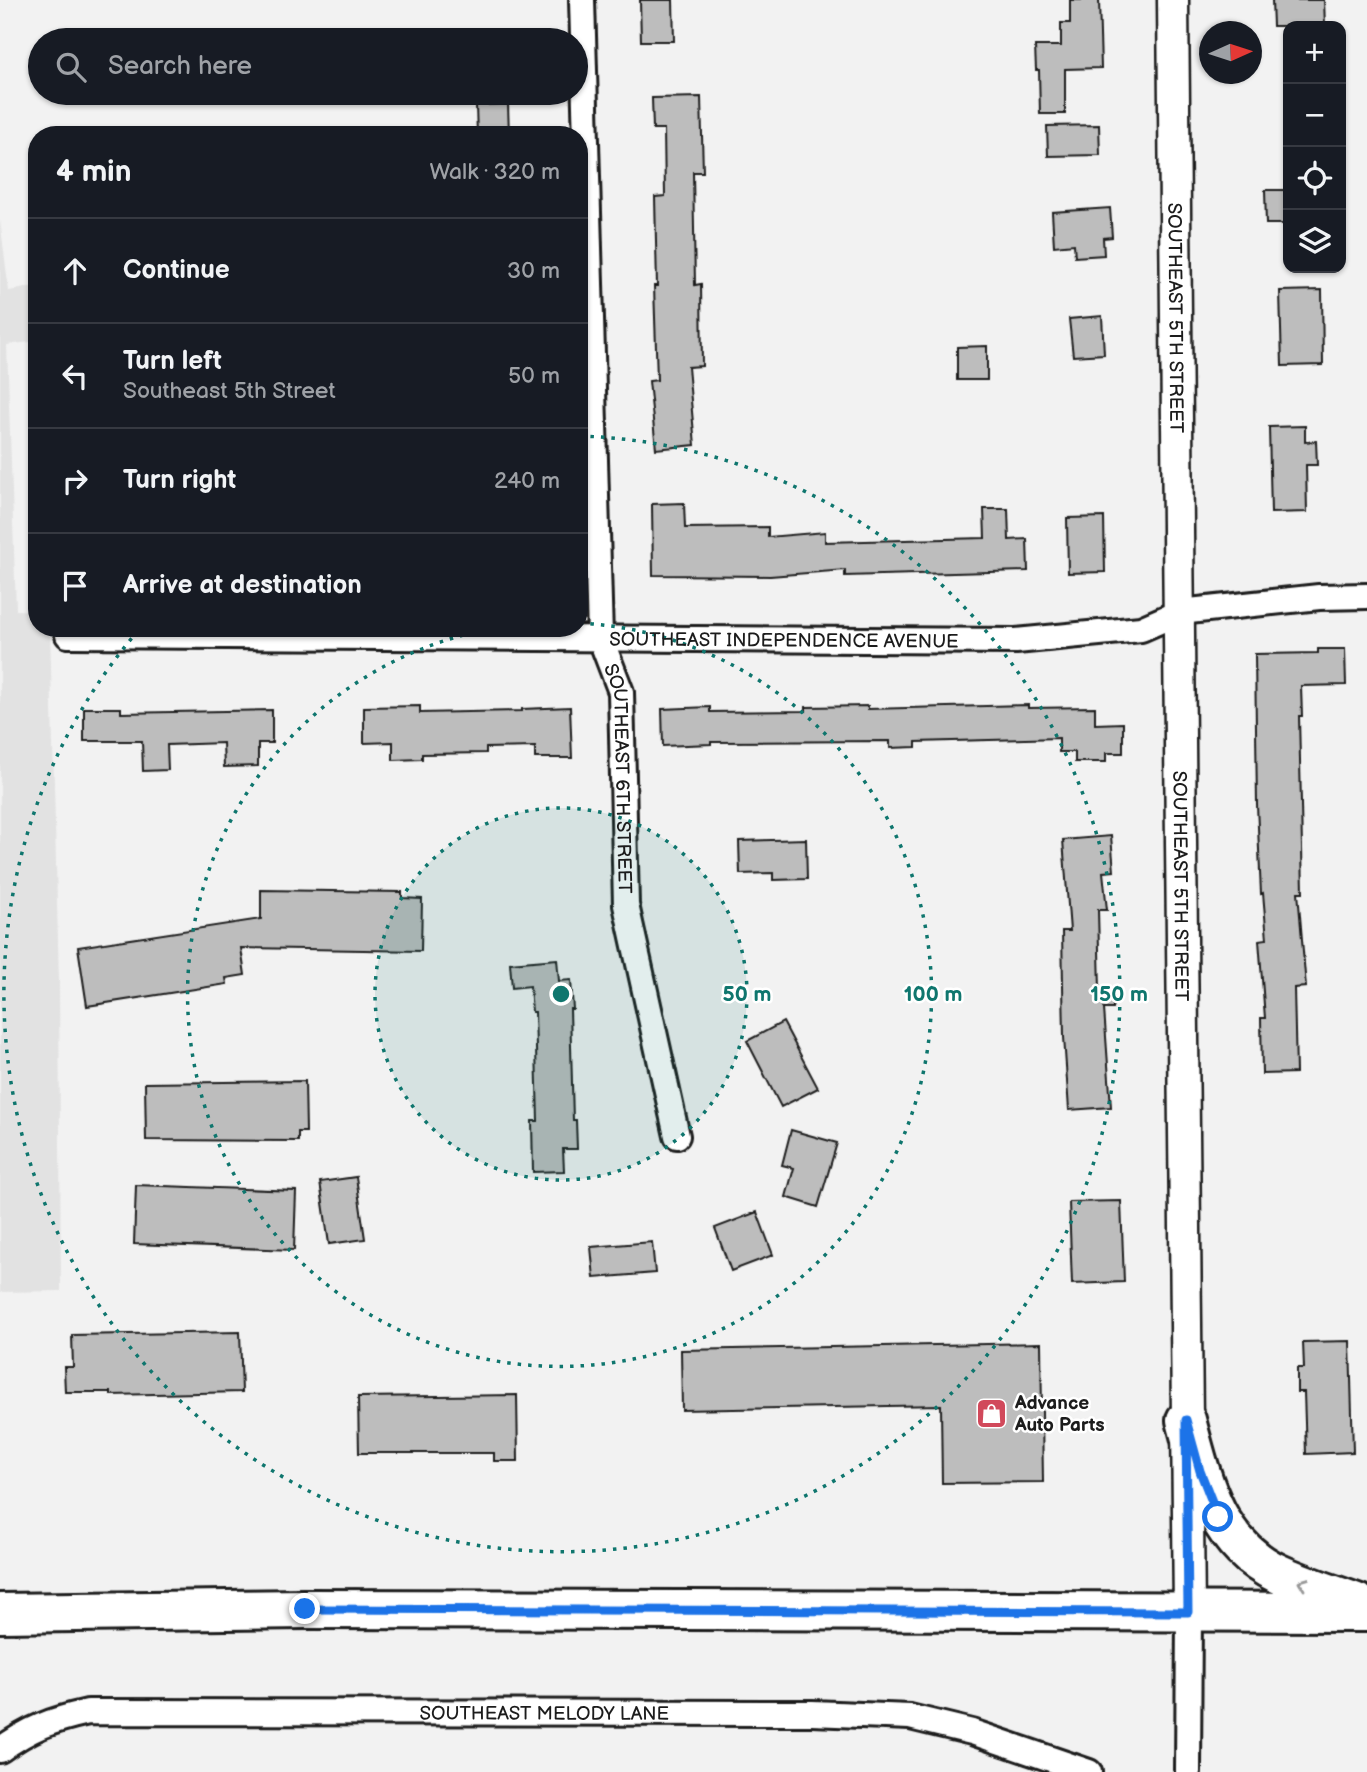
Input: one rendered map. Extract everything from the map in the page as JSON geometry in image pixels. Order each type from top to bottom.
[{"type":"main road","points":[[1186,1420],[1200,1471],[1218,1517],[1241,1547],[1277,1573],[1367,1610]]},
{"type":"main road","points":[[0,1613],[305,1609],[1188,1612],[1367,1610]]},
{"type":"street","name":"SOUTHEAST 6TH STREET","points":[[582,0],[583,28]]},
{"type":"street","name":"SOUTHEAST 5TH STREET","points":[[1172,0],[1180,612],[1188,1772]]},
{"type":"street","name":"SOUTHEAST 6TH STREET","points":[[585,105],[586,126]]},
{"type":"street","name":"SOUTHEAST 6TH STREET","points":[[588,212],[600,637],[621,692],[626,905],[677,1136]]},
{"type":"street","name":"SOUTHEAST INDEPENDENCE AVENUE","points":[[588,637],[1016,641],[1141,629],[1180,612],[1320,597],[1367,596]]},
{"type":"street","name":"SOUTHEAST MELODY LANE","points":[[0,1749],[24,1732],[51,1720],[88,1712],[812,1713],[910,1717],[972,1732],[1089,1772]]},
{"type":"shaded area","points":[[0,220],[9,291],[28,288],[28,342],[7,345],[16,610],[28,611],[28,637],[50,637],[59,981],[61,1291],[0,1292]]},
{"type":"building","points":[[640,0],[673,0],[674,41],[641,41]]},
{"type":"building","points":[[1070,0],[1099,0],[1101,68],[1065,69],[1065,114],[1040,114],[1039,70],[1036,70],[1035,46],[1061,46],[1061,23],[1070,23]]},
{"type":"building","points":[[1272,0],[1324,0],[1325,21],[1283,21],[1283,26],[1273,26]]},
{"type":"building","points":[[701,97],[703,172],[693,172],[695,285],[701,284],[702,366],[688,367],[695,445],[656,449],[649,381],[657,380],[655,197],[665,196],[664,129],[653,129],[652,98]]},
{"type":"building","points":[[476,105],[508,105],[509,126],[477,126]]},
{"type":"building","points":[[1099,125],[1100,155],[1048,156],[1047,126]]},
{"type":"building","points":[[1265,190],[1283,190],[1283,224],[1266,224]]},
{"type":"building","points":[[1110,208],[1112,237],[1103,238],[1104,255],[1075,257],[1074,244],[1054,246],[1052,212]]},
{"type":"building","points":[[1322,290],[1323,365],[1282,366],[1280,291]]},
{"type":"building","points":[[1102,316],[1104,354],[1073,356],[1069,319]]},
{"type":"building","points":[[987,346],[987,380],[957,380],[957,347]]},
{"type":"building","points":[[1305,426],[1305,442],[1316,441],[1317,465],[1306,465],[1307,512],[1271,513],[1269,427]]},
{"type":"building","points":[[684,503],[685,528],[768,527],[768,537],[825,532],[825,542],[985,538],[984,509],[1008,509],[1009,540],[1027,539],[1028,571],[845,576],[845,570],[770,576],[653,575],[652,504]]},
{"type":"building","points":[[1104,517],[1105,572],[1068,573],[1067,518]]},
{"type":"building","points":[[1318,649],[1345,649],[1346,685],[1301,686],[1302,716],[1299,716],[1303,892],[1298,892],[1306,987],[1294,988],[1296,1073],[1262,1074],[1261,1018],[1265,1018],[1259,940],[1267,939],[1263,893],[1261,894],[1257,805],[1255,654],[1318,653]]},
{"type":"building","points":[[1028,705],[1028,708],[1095,707],[1095,724],[1123,723],[1123,753],[1106,753],[1106,762],[1075,762],[1075,752],[1059,752],[1059,738],[916,742],[916,747],[890,748],[890,741],[711,742],[663,746],[662,709],[710,707],[710,712],[806,711],[806,707],[868,706],[868,709]]},
{"type":"building","points":[[420,706],[420,713],[570,707],[572,758],[535,758],[535,747],[486,748],[486,753],[422,754],[422,759],[393,760],[393,742],[364,743],[364,707]]},
{"type":"building","points":[[84,708],[121,708],[121,713],[272,710],[272,743],[258,743],[258,766],[224,767],[223,743],[167,745],[168,770],[143,771],[142,741],[84,741]]},
{"type":"building","points":[[1111,836],[1114,871],[1103,872],[1107,910],[1098,910],[1100,990],[1113,990],[1113,1009],[1104,1009],[1111,1107],[1069,1110],[1064,1037],[1062,931],[1070,931],[1063,840]]},
{"type":"building","points":[[806,839],[807,879],[773,880],[773,873],[740,874],[739,841]]},
{"type":"building","points":[[261,890],[402,892],[402,898],[422,899],[421,951],[241,948],[245,975],[226,978],[227,984],[87,1006],[78,947],[261,919]]},
{"type":"building","points":[[557,959],[559,981],[571,980],[573,1120],[576,1120],[577,1149],[563,1149],[564,1171],[533,1172],[532,1121],[538,1121],[535,1012],[532,1012],[530,986],[512,988],[510,963]]},
{"type":"building","points":[[783,1022],[818,1088],[781,1107],[747,1041]]},
{"type":"building","points":[[305,1081],[306,1132],[298,1132],[298,1141],[146,1140],[145,1083]]},
{"type":"building","points":[[791,1130],[837,1143],[818,1207],[786,1197],[794,1168],[782,1165]]},
{"type":"building","points":[[356,1177],[365,1239],[329,1244],[320,1182]]},
{"type":"building","points":[[136,1185],[296,1191],[294,1250],[134,1244]]},
{"type":"building","points":[[1121,1201],[1124,1282],[1072,1284],[1069,1202]]},
{"type":"building","points":[[757,1212],[773,1255],[731,1271],[715,1228]]},
{"type":"building","points":[[652,1242],[655,1273],[594,1278],[591,1247]]},
{"type":"building","points":[[240,1332],[242,1392],[111,1395],[111,1392],[65,1392],[64,1367],[73,1367],[72,1335]]},
{"type":"building","points":[[1350,1341],[1353,1452],[1306,1454],[1304,1392],[1297,1392],[1297,1368],[1304,1368],[1303,1342]]},
{"type":"building","points":[[1041,1343],[1043,1482],[942,1483],[941,1405],[682,1410],[681,1350]]},
{"type":"building","points":[[517,1395],[518,1461],[494,1461],[494,1453],[359,1453],[358,1397]]},
{"type":"place","name":"Advance Auto Parts","points":[[992,1413]]},
{"type":"route","points":[[305,1609],[1188,1612],[1186,1420],[1200,1471],[1218,1517]]}]
